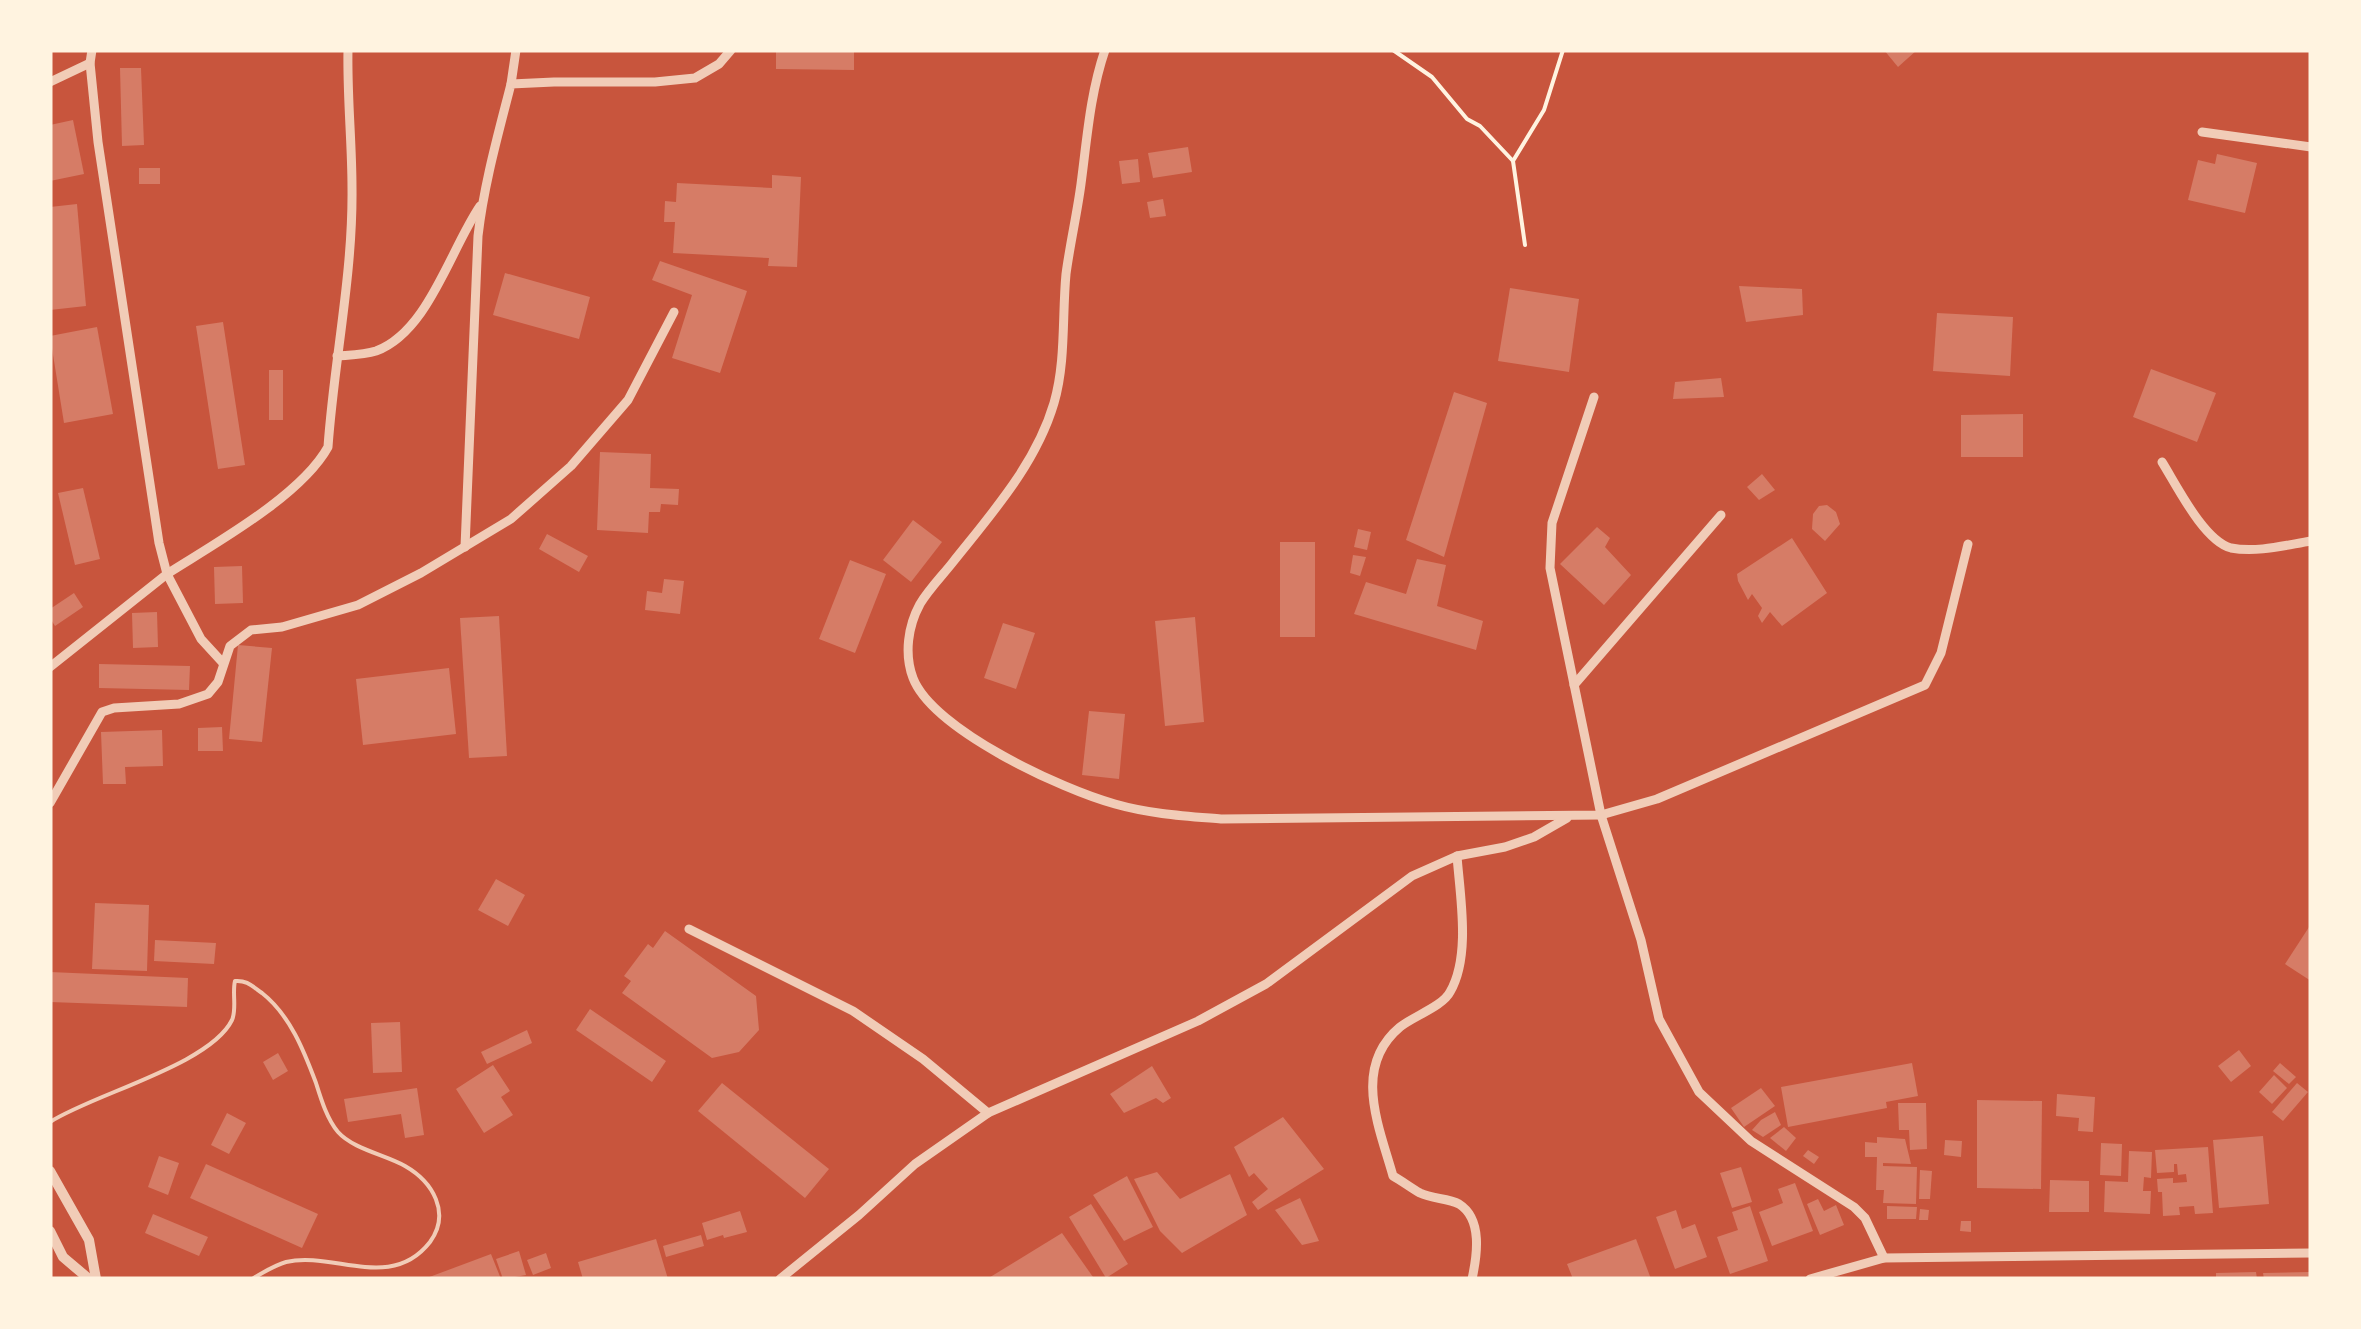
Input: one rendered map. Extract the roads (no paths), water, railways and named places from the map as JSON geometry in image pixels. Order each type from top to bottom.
[{"type":"street","points":[[92,50],[98,142],[159,543],[167,574],[201,639],[223,663]]},
{"type":"street","points":[[50,667],[167,574],[251,520],[309,474],[328,448],[352,189],[348,50]]},
{"type":"street","points":[[465,548],[478,236],[516,50]]},
{"type":"street","points":[[511,84],[696,78],[720,64],[730,50]]},
{"type":"street","points":[[1105,50],[1094,81],[1066,274],[1056,399],[1022,473],[920,604],[908,634],[914,679],[935,709],[987,747],[1056,782],[1112,804],[1159,814],[1220,819],[1601,814],[1657,799],[1926,684],[1941,653],[1968,544]]},
{"type":"street","points":[[50,82],[90,63]]},
{"type":"street","points":[[2202,132],[2311,147]]},
{"type":"street","points":[[337,356],[372,353],[396,342],[416,321],[482,202]]},
{"type":"street","points":[[50,804],[102,712],[178,704],[208,694],[218,682],[230,646],[251,630],[282,628],[358,604],[465,548],[511,519],[571,466],[628,400],[674,312]]},
{"type":"street","points":[[1594,397],[1552,523],[1550,568],[1601,814],[1641,940],[1659,1019],[1699,1092],[1751,1141],[1854,1207],[1865,1218],[1884,1258]]},
{"type":"street","points":[[2162,462],[2209,535],[2227,547],[2252,550],[2311,541]]},
{"type":"street","points":[[1574,685],[1721,515]]},
{"type":"street","points":[[780,1279],[916,1164],[988,1113],[1198,1022],[1266,984],[1412,876],[1456,856],[1505,848],[1571,816]]},
{"type":"street","points":[[1456,856],[1462,921],[1459,968],[1449,996],[1399,1028],[1377,1054],[1370,1089],[1392,1176],[1422,1194],[1456,1202],[1470,1214],[1476,1235],[1472,1279]]},
{"type":"street","points":[[689,929],[853,1011],[923,1059],[988,1113]]},
{"type":"street","points":[[50,1172],[89,1240],[93,1279]]},
{"type":"street","points":[[50,1231],[63,1257],[93,1279]]},
{"type":"street","points":[[1810,1279],[1884,1258],[2311,1253]]},
{"type":"lane","points":[[50,1122],[149,1078],[215,1040],[233,1019],[235,982],[248,983],[269,998],[290,1024],[339,1134],[412,1172],[436,1195],[440,1210],[437,1229],[413,1258],[388,1267],[357,1268],[319,1260],[285,1262],[252,1279]]}]
